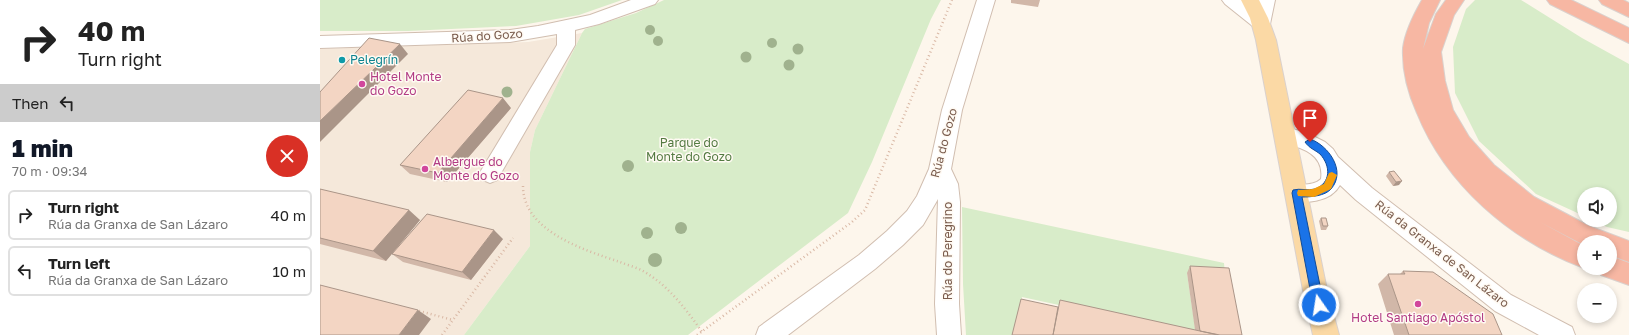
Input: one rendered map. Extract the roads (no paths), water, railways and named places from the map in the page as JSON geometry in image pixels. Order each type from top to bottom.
[{"type":"highway","points":[[1431,0],[1426,7],[1413,47],[1415,79],[1425,110],[1444,147],[1472,183],[1507,213],[1566,250],[1577,254]]},
{"type":"highway","points":[[1455,0],[1445,14],[1431,52],[1435,81],[1443,110],[1461,143],[1486,171],[1526,204],[1586,235]]},
{"type":"highway","points":[[1608,0],[1629,11]]},
{"type":"highway","points":[[1560,2],[1629,36]]},
{"type":"highway","points":[[1560,2],[1576,18],[1629,45]]},
{"type":"highway","points":[[1617,247],[1629,252]]},
{"type":"highway","points":[[1617,270],[1629,274]]},
{"type":"main road","points":[[1250,0],[1261,24],[1266,40],[1315,290],[1326,335]]},
{"type":"street","name":"Rúa do Gozo","points":[[320,42],[510,36],[593,20],[649,0]]},
{"type":"street","name":"Rúa do Gozo","points":[[768,335],[868,262],[896,238],[915,218],[926,201],[940,169],[952,110],[986,0]]},
{"type":"street","points":[[1231,0],[1261,24],[1266,0]]},
{"type":"street","points":[[490,174],[566,45],[566,26]]},
{"type":"street","name":"Rúa da Granxa de San Lázaro","points":[[1285,135],[1310,142],[1323,152],[1331,163],[1364,194],[1503,303],[1563,335]]},
{"type":"street","points":[[1328,187],[1333,177],[1331,163]]},
{"type":"street","name":"Rúa do Peregrino","points":[[940,169],[947,184],[949,202],[949,335]]},
{"type":"street","name":"Rúa da Granxa de San Lázaro","points":[[1296,193],[1314,193],[1328,187],[1352,190],[1364,194]]},
{"type":"place","name":"Pelegrín","points":[[342,60]]},
{"type":"place","name":"Hotel Monte do Gozo","points":[[362,84]]},
{"type":"place","name":"Albergue do Monte do Gozo","points":[[425,169]]},
{"type":"place","name":"Hotel Santiago Apóstol","points":[[1418,304]]},
{"type":"park label","name":"Parque do Monte do Gozo","points":[[689,150]]}]
